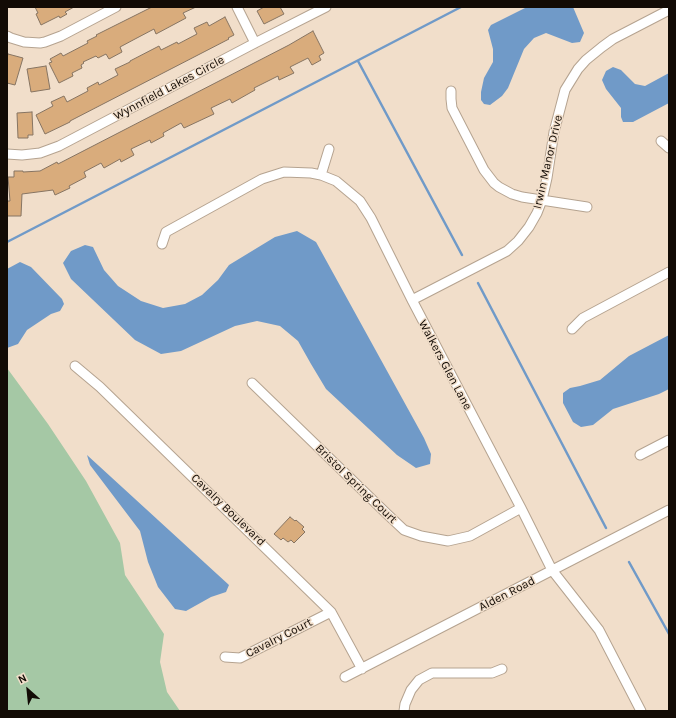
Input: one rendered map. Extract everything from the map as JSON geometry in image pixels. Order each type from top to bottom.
[{"type":"street","points":[[7,36],[24,42],[45,42],[61,36],[116,7]]},
{"type":"street","points":[[237,7],[255,43]]},
{"type":"street","name":"Wynnfield Lakes Circle","points":[[7,154],[31,154],[59,146],[326,7]]},
{"type":"street","name":"Irwin Manor Drive","points":[[412,300],[507,251],[518,241],[529,227],[542,200],[554,132],[565,90],[572,79],[586,60],[602,46],[669,10]]},
{"type":"street","points":[[451,91],[452,108],[484,170],[494,183],[512,194],[522,197],[587,208]]},
{"type":"street","points":[[661,141],[669,148]]},
{"type":"street","points":[[321,175],[328,149]]},
{"type":"street","name":"Walkers Glen Lane","points":[[162,244],[166,232],[262,179],[284,172],[321,175],[336,181],[360,201],[371,218],[552,570],[599,630],[641,711]]},
{"type":"street","points":[[572,329],[583,318],[669,272]]},
{"type":"street","name":"Cavalry Boulevard","points":[[75,366],[106,392],[331,612],[362,669]]},
{"type":"street","name":"Bristol Spring Court","points":[[252,383],[404,530],[421,536],[448,541],[470,536],[521,508]]},
{"type":"street","points":[[640,455],[669,440]]},
{"type":"street","name":"Alden Road","points":[[345,677],[669,510]]},
{"type":"street","name":"Cavalry Court","points":[[224,657],[240,658],[331,612]]},
{"type":"street","points":[[404,711],[405,704],[411,690],[419,680],[432,673],[492,674],[502,669]]},
{"type":"green space","points":[[7,368],[48,424],[86,481],[120,543],[125,575],[164,634],[160,662],[167,692],[180,711],[7,711]]},
{"type":"water","points":[[527,7],[573,7],[584,33],[580,42],[572,43],[546,33],[534,38],[524,49],[508,88],[502,96],[490,105],[484,104],[481,100],[481,92],[484,78],[493,62],[493,49],[488,30],[491,25]]},
{"type":"water","points":[[613,67],[621,70],[635,84],[645,86],[669,73],[669,103],[633,122],[623,122],[621,117],[621,108],[606,89],[602,80],[606,71]]},
{"type":"water","points":[[297,231],[316,242],[424,438],[431,454],[430,464],[416,468],[397,455],[326,389],[298,341],[280,326],[257,321],[235,326],[181,351],[161,354],[135,340],[71,279],[63,263],[71,251],[85,245],[93,247],[104,270],[118,286],[141,301],[163,308],[185,304],[202,295],[218,280],[229,265],[275,237]]},
{"type":"water","points":[[20,262],[31,267],[62,299],[64,304],[60,311],[51,314],[27,330],[18,344],[7,348],[7,269]]},
{"type":"water","points":[[669,335],[669,389],[659,394],[613,409],[593,425],[581,427],[573,422],[563,403],[563,393],[570,388],[600,380],[629,356]]},
{"type":"water","points":[[87,455],[229,585],[226,592],[211,597],[186,611],[175,609],[158,587],[148,562],[140,531],[90,465]]},
{"type":"building","points":[[35,7],[74,7],[65,12],[67,14],[60,18],[59,16],[41,25],[36,14],[38,13]]},
{"type":"building","points":[[152,7],[196,7],[183,13],[186,18],[156,34],[154,29],[120,47],[122,52],[109,59],[106,54],[98,58],[96,56],[83,62],[84,63],[81,65],[82,68],[72,73],[73,76],[59,83],[49,63],[52,62],[50,59],[61,53],[63,56],[88,43],[87,41],[97,36],[96,35]]},
{"type":"building","points":[[264,7],[280,7],[284,14],[264,24],[257,11]]},
{"type":"building","points":[[225,17],[234,35],[228,38],[229,39],[45,134],[36,115],[53,106],[51,102],[64,96],[67,102],[88,91],[87,88],[98,82],[99,85],[118,75],[115,69],[159,46],[161,50],[177,42],[178,44],[197,34],[194,28],[207,22],[209,26]]},
{"type":"building","points":[[313,31],[324,53],[319,56],[321,60],[312,65],[308,58],[290,67],[294,73],[279,80],[278,76],[254,88],[255,90],[232,103],[230,99],[211,108],[214,114],[184,128],[181,123],[163,133],[164,136],[151,143],[150,140],[131,149],[134,155],[121,162],[120,159],[104,168],[101,163],[84,172],[86,177],[69,186],[70,188],[55,195],[53,190],[22,194],[21,216],[7,216],[7,201],[10,201],[8,177],[14,177],[14,171],[40,171],[57,162],[58,164],[289,45]]},
{"type":"building","points":[[8,54],[23,58],[15,85],[7,83]]},
{"type":"building","points":[[46,66],[50,89],[31,92],[27,69]]},
{"type":"building","points":[[32,112],[33,135],[28,135],[28,138],[18,138],[17,113]]},
{"type":"building","points":[[290,517],[304,527],[302,529],[305,532],[294,543],[291,540],[288,542],[283,538],[281,540],[274,534]]},
{"type":"waterway","points":[[7,242],[461,7]]},
{"type":"waterway","points":[[358,61],[462,255]]},
{"type":"waterway","points":[[478,283],[606,528]]},
{"type":"waterway","points":[[629,562],[669,634]]}]
